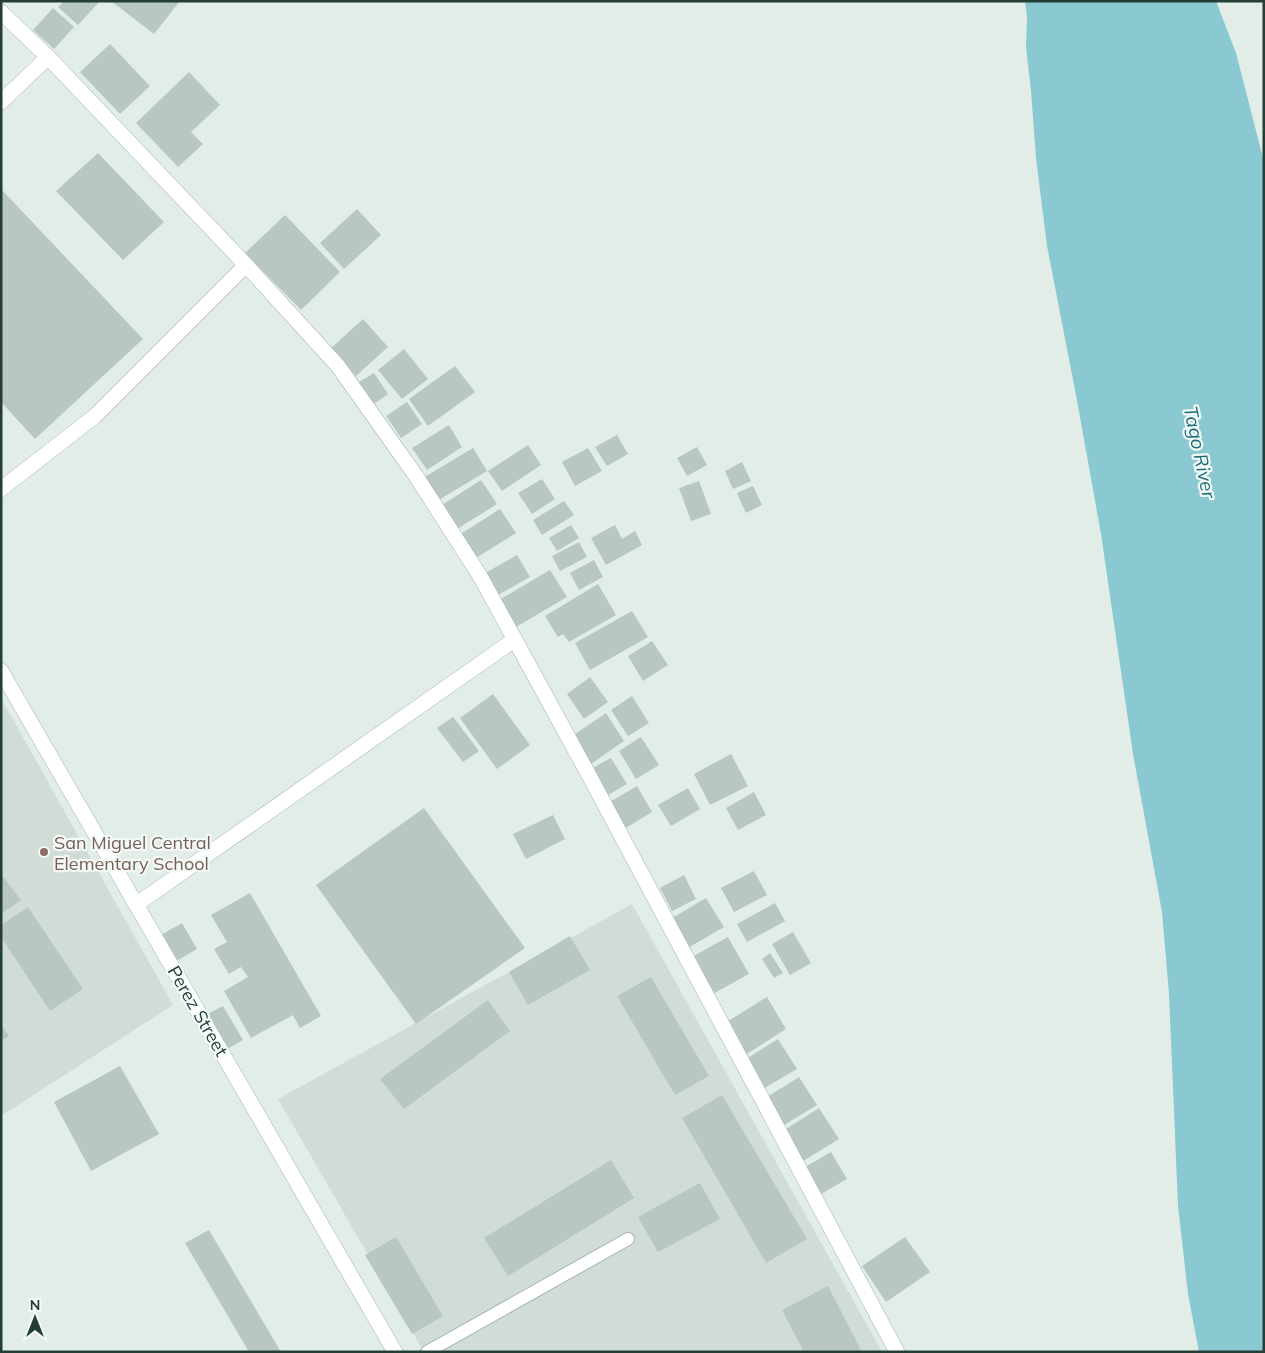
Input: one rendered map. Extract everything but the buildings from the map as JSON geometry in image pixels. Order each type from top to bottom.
[{"type":"street","points":[[1,12],[48,57],[246,265],[338,366],[416,476],[480,576],[591,779],[897,1352]]},
{"type":"street","points":[[1,102],[48,57]]},
{"type":"street","points":[[1,489],[95,416],[246,265]]},
{"type":"street","points":[[137,904],[514,640]]},
{"type":"street","name":"Perez Street","points":[[1,671],[395,1352]]},
{"type":"lane","points":[[427,1352],[628,1239]]},
{"type":"shaded area","name":"San Miguel Central Elementary School","points":[[1,698],[173,1005],[1,1116]]},
{"type":"shaded area","points":[[632,904],[882,1352],[424,1352],[278,1099]]},
{"type":"water","name":"Tago River","points":[[1025,1],[1216,1],[1236,53],[1264,162],[1264,1352],[1199,1352],[1188,1294],[1178,1206],[1169,994],[1162,912],[1133,754],[1101,534],[1047,246],[1036,158],[1026,47],[1027,17]]},
{"type":"place","name":"San Miguel Central Elementary School","points":[[44,852]]}]
